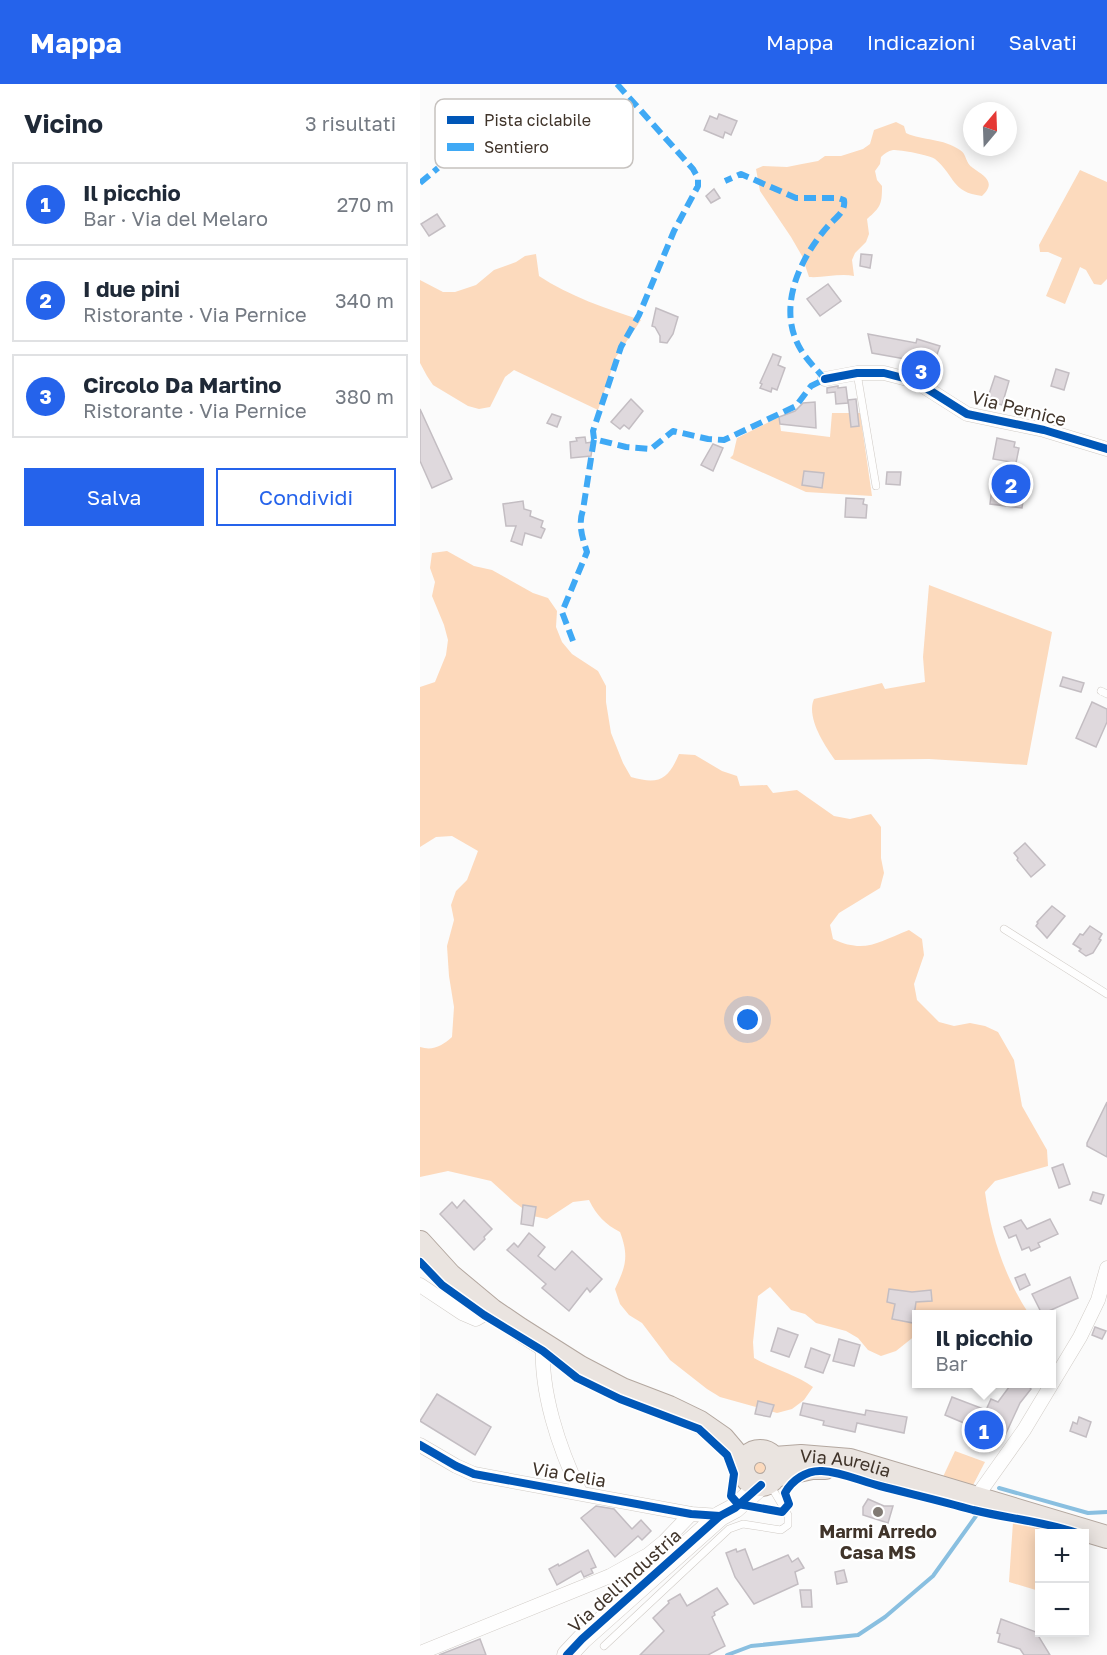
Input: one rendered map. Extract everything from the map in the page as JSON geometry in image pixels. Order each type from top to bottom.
[{"type":"main road","points":[[420,1242],[450,1275],[492,1310],[580,1367],[622,1389],[700,1422],[723,1438],[734,1451],[761,1471]]},
{"type":"main road","name":"Via Aurelia","points":[[761,1471],[801,1456],[850,1460],[1107,1537]]},
{"type":"street","name":"Via Pernice","points":[[825,379],[857,373],[884,374],[915,381],[967,414],[1044,430],[1107,449]]},
{"type":"street","points":[[1056,1377],[1080,1337],[1098,1300],[1107,1268]]},
{"type":"street","points":[[420,1285],[462,1314],[476,1319],[492,1310]]},
{"type":"street","points":[[543,1343],[542,1361],[554,1423],[565,1459],[580,1492]]},
{"type":"street","points":[[975,1499],[1024,1430],[1049,1388]]},
{"type":"street","name":"Via Celia","points":[[420,1445],[474,1474],[691,1514],[720,1516]]},
{"type":"street","name":"Via dell'industria","points":[[567,1655],[720,1516],[735,1508],[761,1471]]},
{"type":"street","points":[[420,1653],[610,1576],[648,1556],[691,1514]]},
{"type":"lane","points":[[857,373],[876,486]]},
{"type":"lane","points":[[1004,929],[1107,994]]},
{"type":"lane","points":[[604,1646],[729,1529],[743,1524],[782,1530],[788,1525],[788,1515],[761,1471]]},
{"type":"shaded area","points":[[896,122],[904,126],[906,133],[953,146],[963,153],[970,166],[987,180],[988,187],[982,196],[972,194],[959,187],[932,157],[902,151],[888,152],[881,157],[880,164],[875,171],[877,180],[882,186],[881,201],[878,208],[867,219],[869,234],[866,242],[855,253],[852,260],[854,276],[809,277],[802,256],[760,191],[756,169],[763,166],[787,167],[818,161],[825,156],[841,156],[863,149],[870,144],[874,130]]},
{"type":"shaded area","points":[[1080,170],[1107,182],[1107,279],[1101,285],[1094,284],[1086,270],[1080,267],[1065,304],[1046,296],[1062,258],[1048,252],[1040,252],[1039,245]]},
{"type":"shaded area","points":[[536,254],[539,276],[575,296],[641,320],[616,357],[598,410],[514,370],[505,377],[490,407],[479,409],[468,406],[433,385],[420,363],[420,280],[443,292],[455,292],[476,285],[494,270],[525,256]]},
{"type":"shaded area","points":[[832,413],[860,413],[872,496],[806,492],[730,458],[733,455],[737,438],[779,417],[781,431],[830,437]]},
{"type":"shaded area","points":[[447,551],[474,566],[492,570],[533,593],[548,598],[557,611],[556,627],[562,642],[572,654],[598,671],[606,686],[611,733],[631,777],[656,780],[671,770],[679,754],[695,755],[722,771],[737,776],[740,786],[767,785],[773,793],[797,790],[834,816],[850,819],[871,814],[881,827],[881,858],[884,873],[880,888],[839,913],[830,925],[833,939],[854,946],[863,946],[880,942],[909,930],[922,939],[924,955],[914,984],[917,1000],[939,1022],[954,1026],[970,1023],[998,1032],[1014,1060],[1022,1106],[1047,1150],[1048,1166],[995,1181],[985,1192],[1000,1256],[1026,1310],[912,1310],[912,1338],[896,1351],[881,1356],[868,1350],[858,1338],[846,1331],[816,1323],[805,1314],[791,1310],[770,1287],[758,1296],[753,1342],[754,1358],[813,1387],[804,1400],[792,1409],[777,1413],[720,1397],[707,1389],[670,1360],[642,1323],[629,1315],[620,1304],[615,1289],[625,1261],[625,1248],[620,1232],[602,1219],[589,1200],[573,1202],[547,1219],[533,1216],[491,1181],[448,1171],[420,1177],[420,1047],[437,1047],[452,1037],[454,1007],[447,946],[454,920],[451,905],[456,891],[467,880],[478,851],[452,836],[436,837],[420,847],[420,687],[435,682],[446,655],[448,640],[432,596],[435,582],[430,568],[432,553]]},
{"type":"shaded area","points":[[929,585],[1052,632],[1027,765],[929,759],[835,760],[821,739],[812,714],[814,699],[882,683],[885,689],[925,682],[923,657]]},
{"type":"shaded area","points":[[955,1451],[985,1462],[970,1491],[942,1479]]},
{"type":"shaded area","points":[[757,1454],[766,1455],[774,1470],[757,1481],[749,1476],[750,1459]]},
{"type":"shaded area","points":[[1013,1522],[1045,1529],[1035,1529],[1035,1590],[1009,1582]]},
{"type":"building","points":[[719,114],[737,121],[731,135],[725,132],[723,138],[704,130],[710,116],[717,119]]},
{"type":"building","points":[[714,189],[720,198],[711,203],[706,196]]},
{"type":"building","points":[[437,214],[445,226],[429,236],[421,224]]},
{"type":"building","points":[[861,254],[872,255],[870,268],[860,266]]},
{"type":"building","points":[[828,284],[841,301],[820,316],[807,299]]},
{"type":"building","points":[[656,308],[678,317],[673,334],[667,343],[660,342],[660,336],[652,326]]},
{"type":"building","points":[[868,334],[916,343],[917,339],[940,346],[928,379],[920,373],[908,370],[911,360],[872,353]]},
{"type":"building","points":[[773,354],[781,357],[778,365],[785,368],[777,390],[772,388],[771,392],[760,388],[762,384],[760,383]]},
{"type":"building","points":[[1056,369],[1069,373],[1064,390],[1051,386]]},
{"type":"building","points":[[995,376],[1009,381],[1002,405],[987,400]]},
{"type":"building","points":[[838,386],[838,388],[846,387],[848,403],[836,404],[835,392],[827,393],[827,388]]},
{"type":"building","points":[[631,399],[643,411],[629,429],[624,425],[620,429],[611,422]]},
{"type":"building","points":[[856,399],[859,426],[851,427],[848,400]]},
{"type":"building","points":[[815,402],[816,428],[780,424],[779,417],[795,411],[803,403]]},
{"type":"building","points":[[420,409],[452,479],[432,488],[420,461]]},
{"type":"building","points":[[552,414],[561,417],[557,427],[547,423]]},
{"type":"building","points":[[585,437],[586,443],[593,442],[591,456],[571,458],[570,442],[577,441],[576,438]]},
{"type":"building","points":[[997,438],[1015,442],[1014,447],[1019,448],[1016,463],[993,459]]},
{"type":"building","points":[[713,444],[723,448],[713,471],[701,465]]},
{"type":"building","points":[[804,471],[824,473],[822,488],[802,485]]},
{"type":"building","points":[[887,472],[901,472],[900,485],[886,484]]},
{"type":"building","points":[[992,488],[1024,494],[1022,508],[990,504]]},
{"type":"building","points":[[846,498],[864,499],[863,504],[867,505],[866,518],[845,517]]},
{"type":"building","points":[[523,501],[524,509],[531,511],[530,516],[543,521],[541,527],[545,529],[541,538],[525,533],[522,545],[511,541],[516,526],[506,526],[503,504]]},
{"type":"building","points":[[1063,677],[1084,683],[1081,692],[1060,686]]},
{"type":"building","points":[[1092,702],[1107,709],[1107,722],[1096,747],[1076,738]]},
{"type":"building","points":[[1025,843],[1045,865],[1031,877],[1014,853]]},
{"type":"building","points":[[1052,906],[1065,916],[1047,938],[1036,926]]},
{"type":"building","points":[[1090,926],[1102,934],[1093,953],[1086,956],[1073,944]]},
{"type":"building","points":[[1107,1102],[1107,1157],[1087,1146],[1087,1143]]},
{"type":"building","points":[[1063,1164],[1070,1184],[1059,1188],[1052,1168]]},
{"type":"building","points":[[1093,1192],[1104,1195],[1101,1204],[1090,1200]]},
{"type":"building","points":[[464,1200],[492,1229],[474,1250],[440,1214],[452,1202],[457,1208]]},
{"type":"building","points":[[523,1205],[536,1207],[533,1226],[521,1224]]},
{"type":"building","points":[[1050,1219],[1058,1234],[1038,1243],[1040,1247],[1031,1251],[1029,1247],[1022,1250],[1016,1235],[1009,1238],[1004,1227],[1021,1220],[1027,1229]]},
{"type":"building","points":[[529,1233],[545,1247],[538,1256],[555,1270],[572,1251],[602,1279],[590,1292],[587,1288],[569,1311],[542,1288],[546,1284],[507,1250],[514,1243],[518,1247]]},
{"type":"building","points":[[1025,1274],[1030,1285],[1020,1290],[1015,1278]]},
{"type":"building","points":[[1070,1277],[1078,1298],[1051,1310],[1040,1310],[1032,1294]]},
{"type":"building","points":[[889,1289],[912,1292],[931,1290],[932,1301],[916,1302],[915,1310],[912,1310],[912,1323],[892,1319],[895,1304],[887,1302]]},
{"type":"building","points":[[1095,1327],[1106,1331],[1102,1339],[1092,1335]]},
{"type":"building","points":[[778,1328],[798,1335],[789,1357],[771,1351]]},
{"type":"building","points":[[839,1339],[860,1345],[854,1366],[833,1361]]},
{"type":"building","points":[[811,1348],[830,1355],[823,1373],[805,1367]]},
{"type":"building","points":[[1008,1388],[1031,1389],[1020,1403],[1002,1442],[989,1436],[990,1434],[945,1415],[952,1397],[986,1410],[991,1399],[998,1402]]},
{"type":"building","points":[[437,1394],[491,1427],[475,1455],[420,1421]]},
{"type":"building","points":[[758,1401],[774,1405],[770,1417],[755,1414]]},
{"type":"building","points":[[803,1403],[865,1415],[866,1410],[907,1417],[904,1433],[857,1423],[855,1432],[823,1425],[824,1421],[800,1415]]},
{"type":"building","points":[[1079,1417],[1091,1422],[1086,1437],[1070,1431],[1073,1422],[1077,1424]]},
{"type":"building","name":"Marmi Arredo Casa MS","points":[[868,1499],[884,1506],[893,1506],[888,1523],[863,1515],[863,1507]]},
{"type":"building","points":[[596,1506],[614,1509],[632,1529],[641,1520],[651,1531],[642,1540],[638,1536],[615,1557],[581,1518]]},
{"type":"building","points":[[736,1549],[737,1552],[745,1549],[753,1570],[788,1555],[792,1562],[798,1558],[804,1568],[795,1572],[798,1584],[754,1604],[735,1577],[726,1553]]},
{"type":"building","points":[[588,1550],[596,1567],[591,1569],[593,1573],[584,1577],[581,1571],[557,1585],[549,1569]]},
{"type":"building","points":[[844,1570],[847,1582],[837,1584],[835,1572]]},
{"type":"building","points":[[717,1588],[728,1604],[714,1612],[715,1615],[712,1617],[725,1646],[708,1655],[640,1655],[664,1631],[653,1618],[669,1603],[668,1601],[680,1594],[687,1606]]},
{"type":"building","points":[[800,1590],[811,1590],[812,1607],[802,1607]]},
{"type":"building","points":[[1001,1619],[1035,1632],[1035,1637],[1039,1637],[1050,1655],[1024,1655],[1020,1649],[998,1642],[1000,1634],[997,1633]]},
{"type":"building","points":[[480,1639],[486,1655],[439,1655]]},
{"type":"waterway","points":[[999,1488],[1088,1513],[1107,1512]]},
{"type":"waterway","points":[[727,1655],[751,1646],[858,1635],[885,1617],[933,1576],[976,1516]]},
{"type":"marked path","points":[[617,84],[630,99]]},
{"type":"marked path","points":[[633,102],[693,169],[698,178],[698,186],[674,231],[639,315],[621,347],[593,431],[594,439],[626,447],[651,449],[673,431],[724,440],[796,406],[811,386],[825,379],[803,354],[794,334],[791,301],[800,269],[817,239],[842,211],[844,200],[796,198],[741,174],[725,181]]},
{"type":"marked path","points":[[420,183],[438,168]]},
{"type":"marked path","points":[[573,641],[562,612],[587,552],[582,536],[581,520],[594,439]]},
{"type":"cycle path","points":[[825,379],[857,373],[884,373],[915,381],[967,414],[1044,430],[1107,449]]},
{"type":"cycle path","points":[[420,1262],[442,1285],[484,1315],[543,1351],[577,1378],[620,1399],[699,1429],[727,1455],[734,1474],[731,1496],[738,1504],[782,1512],[789,1504],[785,1493],[792,1484],[806,1474],[822,1471],[973,1510],[1063,1529]]},
{"type":"cycle path","points":[[420,1445],[474,1474],[691,1514],[720,1516]]},
{"type":"cycle path","points":[[567,1655],[720,1516],[735,1508],[761,1485]]},
{"type":"place","name":"Circolo Da Martino","points":[[921,370]]},
{"type":"place","name":"I due pini","points":[[1011,484]]},
{"type":"place","name":"Il picchio","points":[[984,1430]]},
{"type":"place","name":"Marmi Arredo Casa MS","points":[[878,1512]]}]
